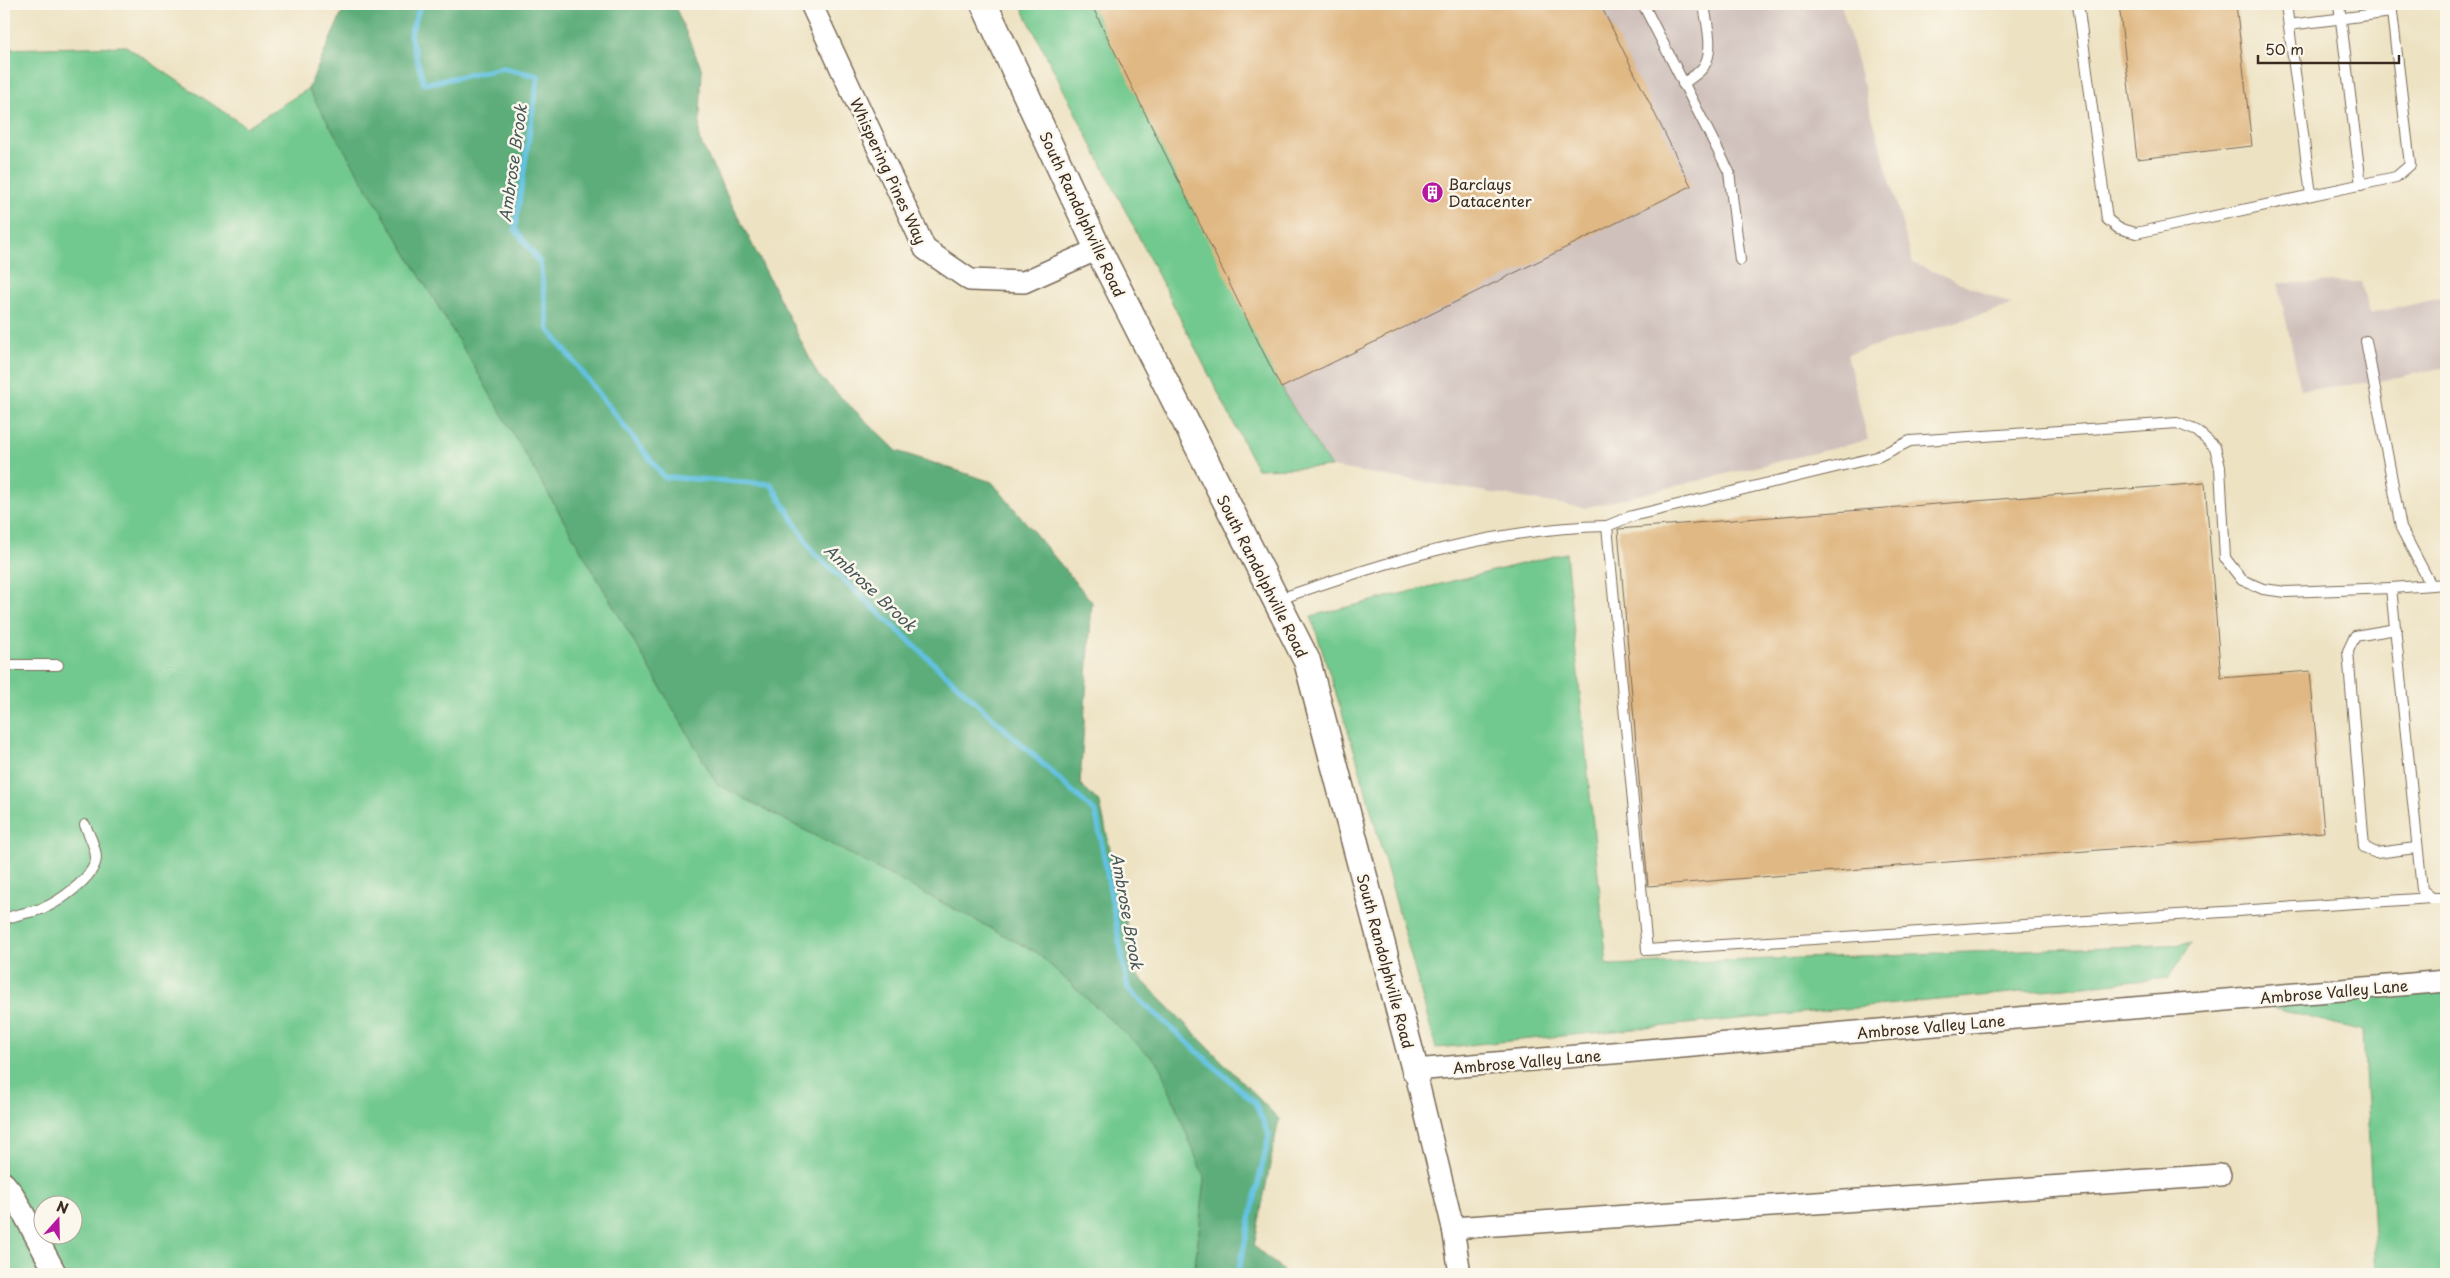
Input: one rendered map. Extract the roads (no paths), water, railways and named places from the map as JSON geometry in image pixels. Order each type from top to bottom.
[{"type":"street","name":"Whispering Pines Way","points":[[811,4],[925,249],[970,280],[1024,282],[1098,249]]},
{"type":"street","name":"South Randolphville Road","points":[[984,4],[1098,249],[1307,661],[1415,1070],[1453,1228],[1460,1274]]},
{"type":"street","name":"Ambrose Valley Lane","points":[[1415,1070],[2446,981]]},
{"type":"street","points":[[1453,1228],[2220,1175]]},
{"type":"street","points":[[4,1183],[13,1194],[56,1274]]},
{"type":"lane","points":[[1643,4],[1729,172],[1740,260]]},
{"type":"lane","points":[[1683,84],[1704,67],[1708,58],[1710,47],[1704,4]]},
{"type":"lane","points":[[2078,4],[2108,219],[2118,228],[2136,234],[2396,177],[2410,165],[2391,8],[2341,18],[2289,25]]},
{"type":"lane","points":[[2286,4],[2312,195]]},
{"type":"lane","points":[[2339,4],[2360,185]]},
{"type":"lane","points":[[2366,342],[2401,528],[2431,585]]},
{"type":"lane","points":[[1276,600],[1394,560],[1527,532],[1571,527],[1607,526],[1632,516],[1877,457],[1910,441],[2177,423],[2197,431],[2214,447],[2220,467],[2225,558],[2242,580],[2263,589],[2286,592],[2446,584]]},
{"type":"lane","points":[[1607,526],[1647,950],[2446,898]]},
{"type":"lane","points":[[2391,588],[2416,848],[2422,890],[2432,898]]},
{"type":"lane","points":[[2396,629],[2355,636],[2348,651],[2364,847],[2376,853],[2416,848]]},
{"type":"lane","points":[[4,665],[58,665]]},
{"type":"lane","points":[[4,920],[43,908],[61,899],[92,872],[96,859],[85,825]]},
{"type":"waterway","name":"Ambrose Brook","points":[[421,4],[410,35],[424,84],[503,68],[538,76],[515,229],[540,263],[549,330],[664,477],[771,484],[813,552],[1096,813],[1128,989],[1255,1103],[1269,1135],[1238,1274]]},
{"type":"place","name":"Barclays Datacenter","points":[[1432,192]]}]
